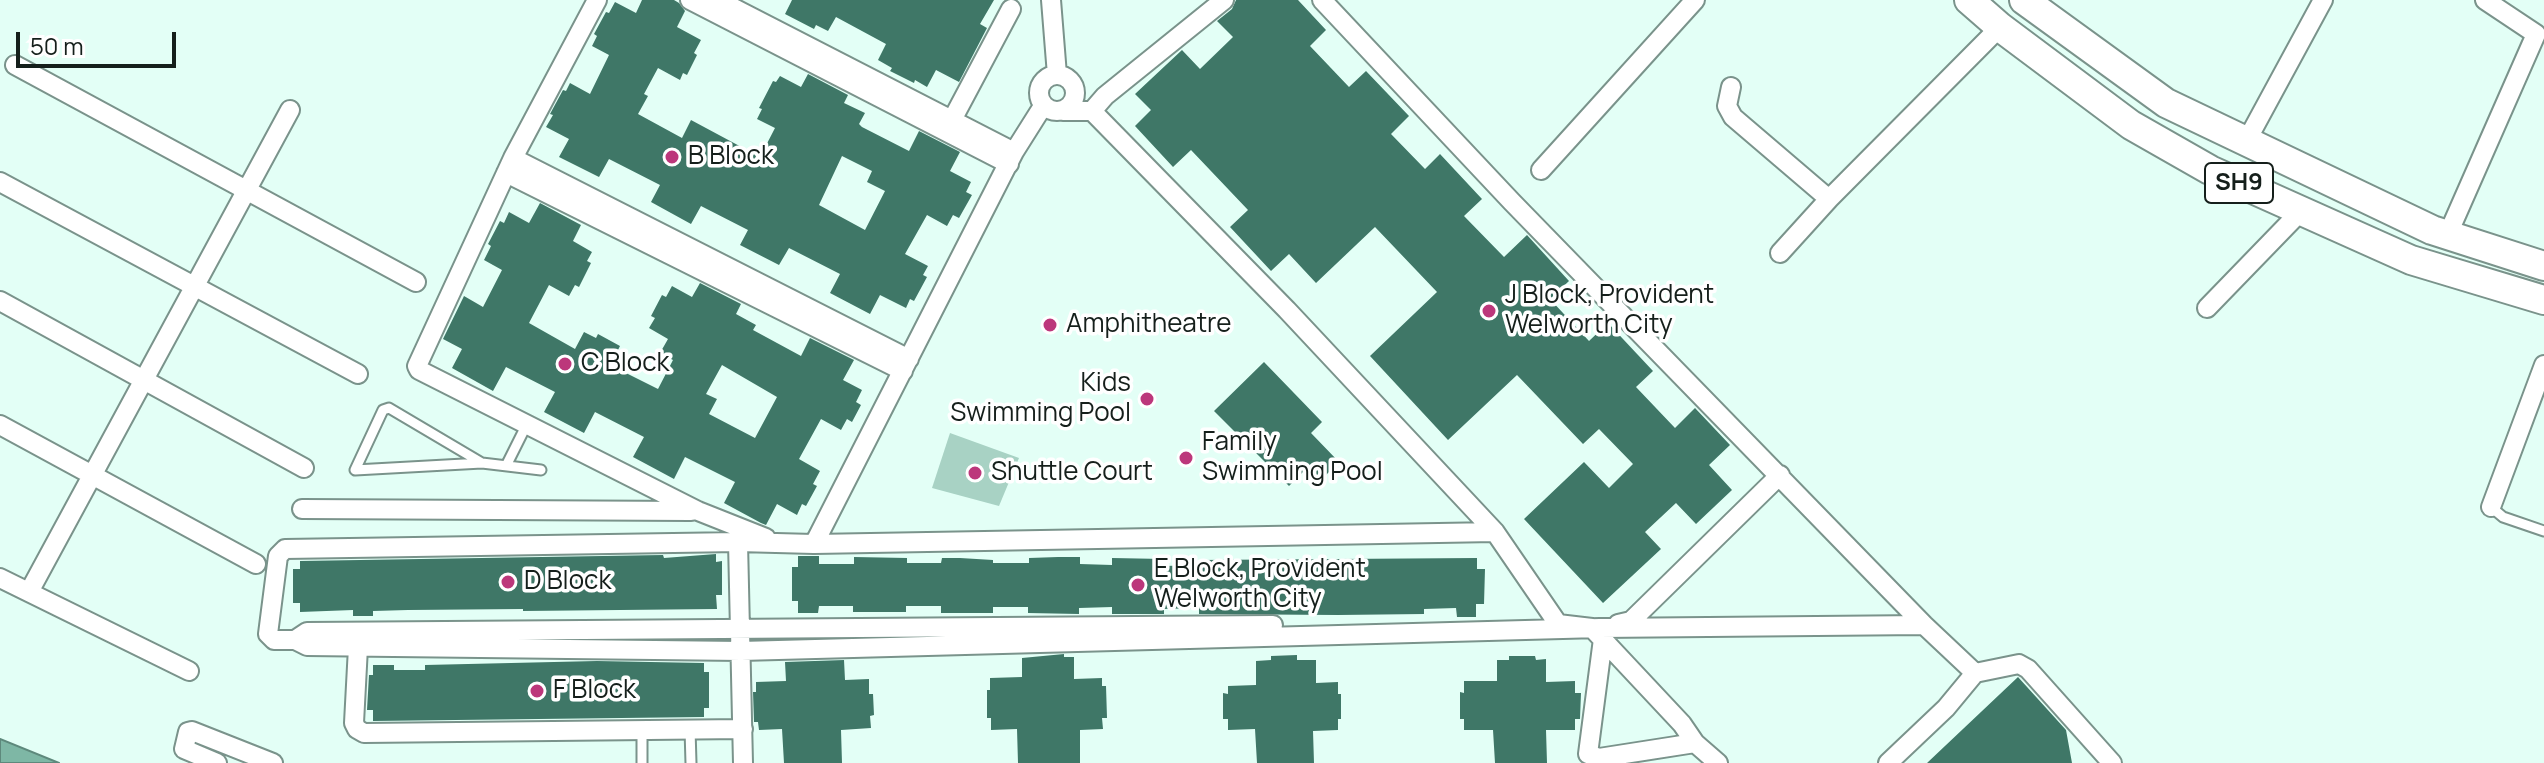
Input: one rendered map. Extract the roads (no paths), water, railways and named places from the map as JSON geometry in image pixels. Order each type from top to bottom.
[{"type":"main road","name":"SH9","points":[[1969,0],[2000,27],[2131,125],[2210,170],[2411,260],[2544,300]]},
{"type":"main road","name":"SH9","points":[[2024,0],[2166,103],[2432,230],[2544,266]]},
{"type":"street","points":[[597,0],[510,165],[417,366],[419,370],[698,511],[780,544]]},
{"type":"street","points":[[690,0],[1012,158]]},
{"type":"street","points":[[718,0],[952,120],[1012,158]]},
{"type":"street","points":[[1051,0],[1057,75]]},
{"type":"street","points":[[1092,111],[1105,96],[1224,0]]},
{"type":"street","points":[[1322,0],[1512,202],[1924,625],[1975,673]]},
{"type":"street","points":[[1541,170],[1695,0]]},
{"type":"street","points":[[2448,234],[2540,28],[2485,0]]},
{"type":"street","points":[[2246,142],[2315,3]]},
{"type":"street","points":[[952,120],[1011,9]]},
{"type":"street","points":[[1780,253],[1829,199],[2000,27]]},
{"type":"street","points":[[15,65],[416,282]]},
{"type":"street","points":[[1063,111],[1070,107],[1076,94],[1071,81],[1057,75],[1044,80],[1040,86],[1039,100],[1043,106],[1049,111],[1063,111],[1092,111],[1287,310],[1495,532],[1558,624]]},
{"type":"street","points":[[1731,87],[1727,106],[1733,117],[1829,199]]},
{"type":"street","points":[[814,544],[1012,158],[1043,106]]},
{"type":"street","points":[[29,592],[290,110]]},
{"type":"street","points":[[510,165],[906,365]]},
{"type":"street","points":[[0,182],[358,374]]},
{"type":"street","points":[[2207,308],[2301,211]]},
{"type":"street","points":[[0,301],[304,468]]},
{"type":"street","points":[[2491,507],[2544,365]]},
{"type":"street","points":[[0,425],[256,564]]},
{"type":"street","points":[[295,640],[307,632],[740,627],[1558,624],[1599,632],[1631,621],[1780,475]]},
{"type":"street","points":[[302,509],[698,511]]},
{"type":"street","points":[[1495,532],[814,544],[738,542],[285,549],[278,556],[268,634],[274,640],[295,640],[307,646],[741,651],[1924,625]]},
{"type":"street","points":[[738,542],[743,763]]},
{"type":"street","points":[[0,578],[189,671]]},
{"type":"street","points":[[1599,632],[1612,652],[1682,724],[1695,743],[1718,763]]},
{"type":"street","points":[[1599,632],[1588,754],[1599,758],[1695,743]]},
{"type":"street","points":[[358,647],[354,723],[364,733],[743,729]]},
{"type":"street","points":[[1888,763],[1946,708],[1975,673],[2019,664],[2028,669],[2103,760]]},
{"type":"street","points":[[217,763],[184,749],[187,733],[192,731],[273,763]]},
{"type":"lane","points":[[482,463],[389,408],[383,410],[355,470],[482,463],[541,470]]},
{"type":"lane","points":[[506,466],[527,424]]},
{"type":"lane","points":[[2491,507],[2503,517],[2544,531]]},
{"type":"lane","points":[[690,729],[691,763]]},
{"type":"lane","points":[[642,730],[642,763]]},
{"type":"place","name":"B Block","points":[[672,157]]},
{"type":"place","name":"J Block, Provident Welworth City","points":[[1489,311]]},
{"type":"place","name":"Amphitheatre","points":[[1050,325]]},
{"type":"place","name":"C Block","points":[[565,364]]},
{"type":"place","name":"Kids Swimming Pool","points":[[1147,399]]},
{"type":"place","name":"Family Swimming Pool","points":[[1186,458]]},
{"type":"place","name":"Shuttle Court","points":[[975,473]]},
{"type":"place","name":"D Block","points":[[508,582]]},
{"type":"place","name":"E Block, Provident Welworth City","points":[[1138,585]]},
{"type":"place","name":"F Block","points":[[537,691]]}]
